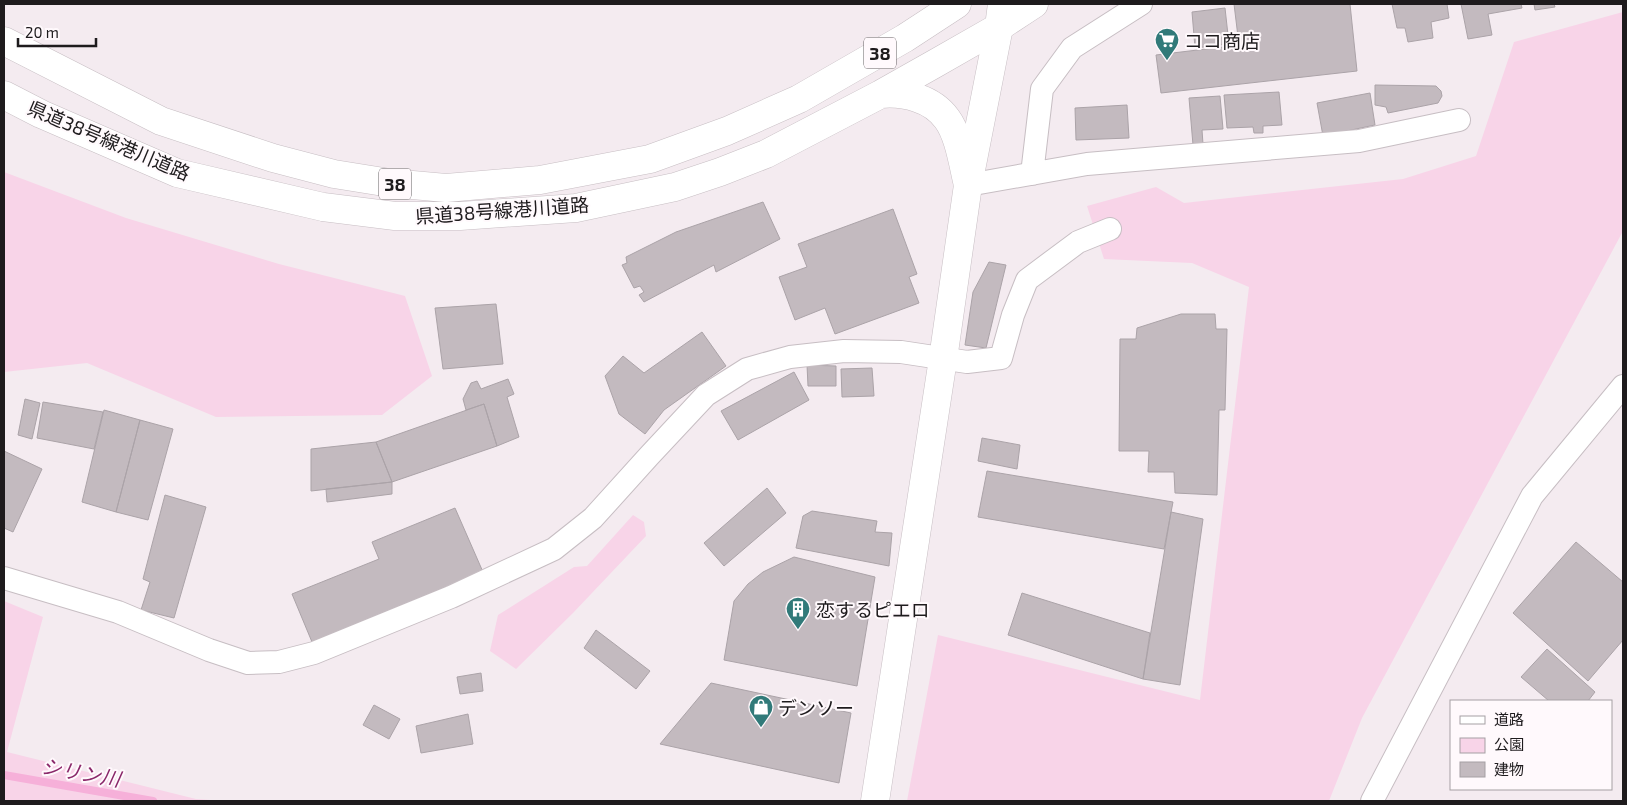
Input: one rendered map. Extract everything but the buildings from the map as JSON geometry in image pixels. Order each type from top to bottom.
[{"type":"main road","name":"県道38号線港川道路","points":[[4,41],[161,121],[273,158],[334,174],[390,183],[446,188],[540,180],[650,159],[727,131],[799,99],[905,38],[957,4]]},
{"type":"main road","name":"県道38号線港川道路","points":[[4,95],[41,114],[177,173],[323,207],[395,216],[460,216],[576,208],[675,188],[766,154],[881,94],[1000,15],[1034,4]]},
{"type":"main road","points":[[875,801],[968,185],[1000,15]]},
{"type":"main road","points":[[881,94],[896,93],[918,98],[941,112],[954,133],[968,185]]},
{"type":"street","points":[[1032,174],[1042,89],[1072,48],[1141,4]]},
{"type":"street","points":[[968,185],[1087,164],[1359,141],[1459,120]]},
{"type":"street","points":[[4,578],[118,612],[209,650],[248,663],[279,662],[314,652],[451,597],[554,549],[593,518],[706,395],[747,369],[790,357],[844,351],[901,352],[967,362],[1001,358],[1013,315],[1027,280],[1078,242],[1110,229]]},
{"type":"street","points":[[1372,801],[1532,496],[1623,386]]},
{"type":"green space","points":[[1623,12],[1623,231],[1362,718],[1329,801],[907,801],[938,635],[1200,700],[1249,287],[1192,263],[1104,259],[1087,206],[1156,187],[1184,203],[1403,179],[1476,156],[1514,42]]},
{"type":"green space","points":[[4,172],[126,218],[279,264],[405,296],[432,376],[382,415],[216,417],[87,363],[4,372]]},
{"type":"green space","points":[[633,515],[644,522],[646,536],[573,613],[516,669],[490,651],[498,615],[574,567],[587,566]]},
{"type":"green space","points":[[4,601],[43,617],[7,752],[196,799],[225,801],[4,801]]},
{"type":"waterway","name":"シリン川","points":[[4,775],[153,801]]},
{"type":"place","name":"ココ商店","points":[[1167,61]]},
{"type":"place","name":"恋するピエロ","points":[[798,630]]},
{"type":"place","name":"デンソー","points":[[761,728]]}]
